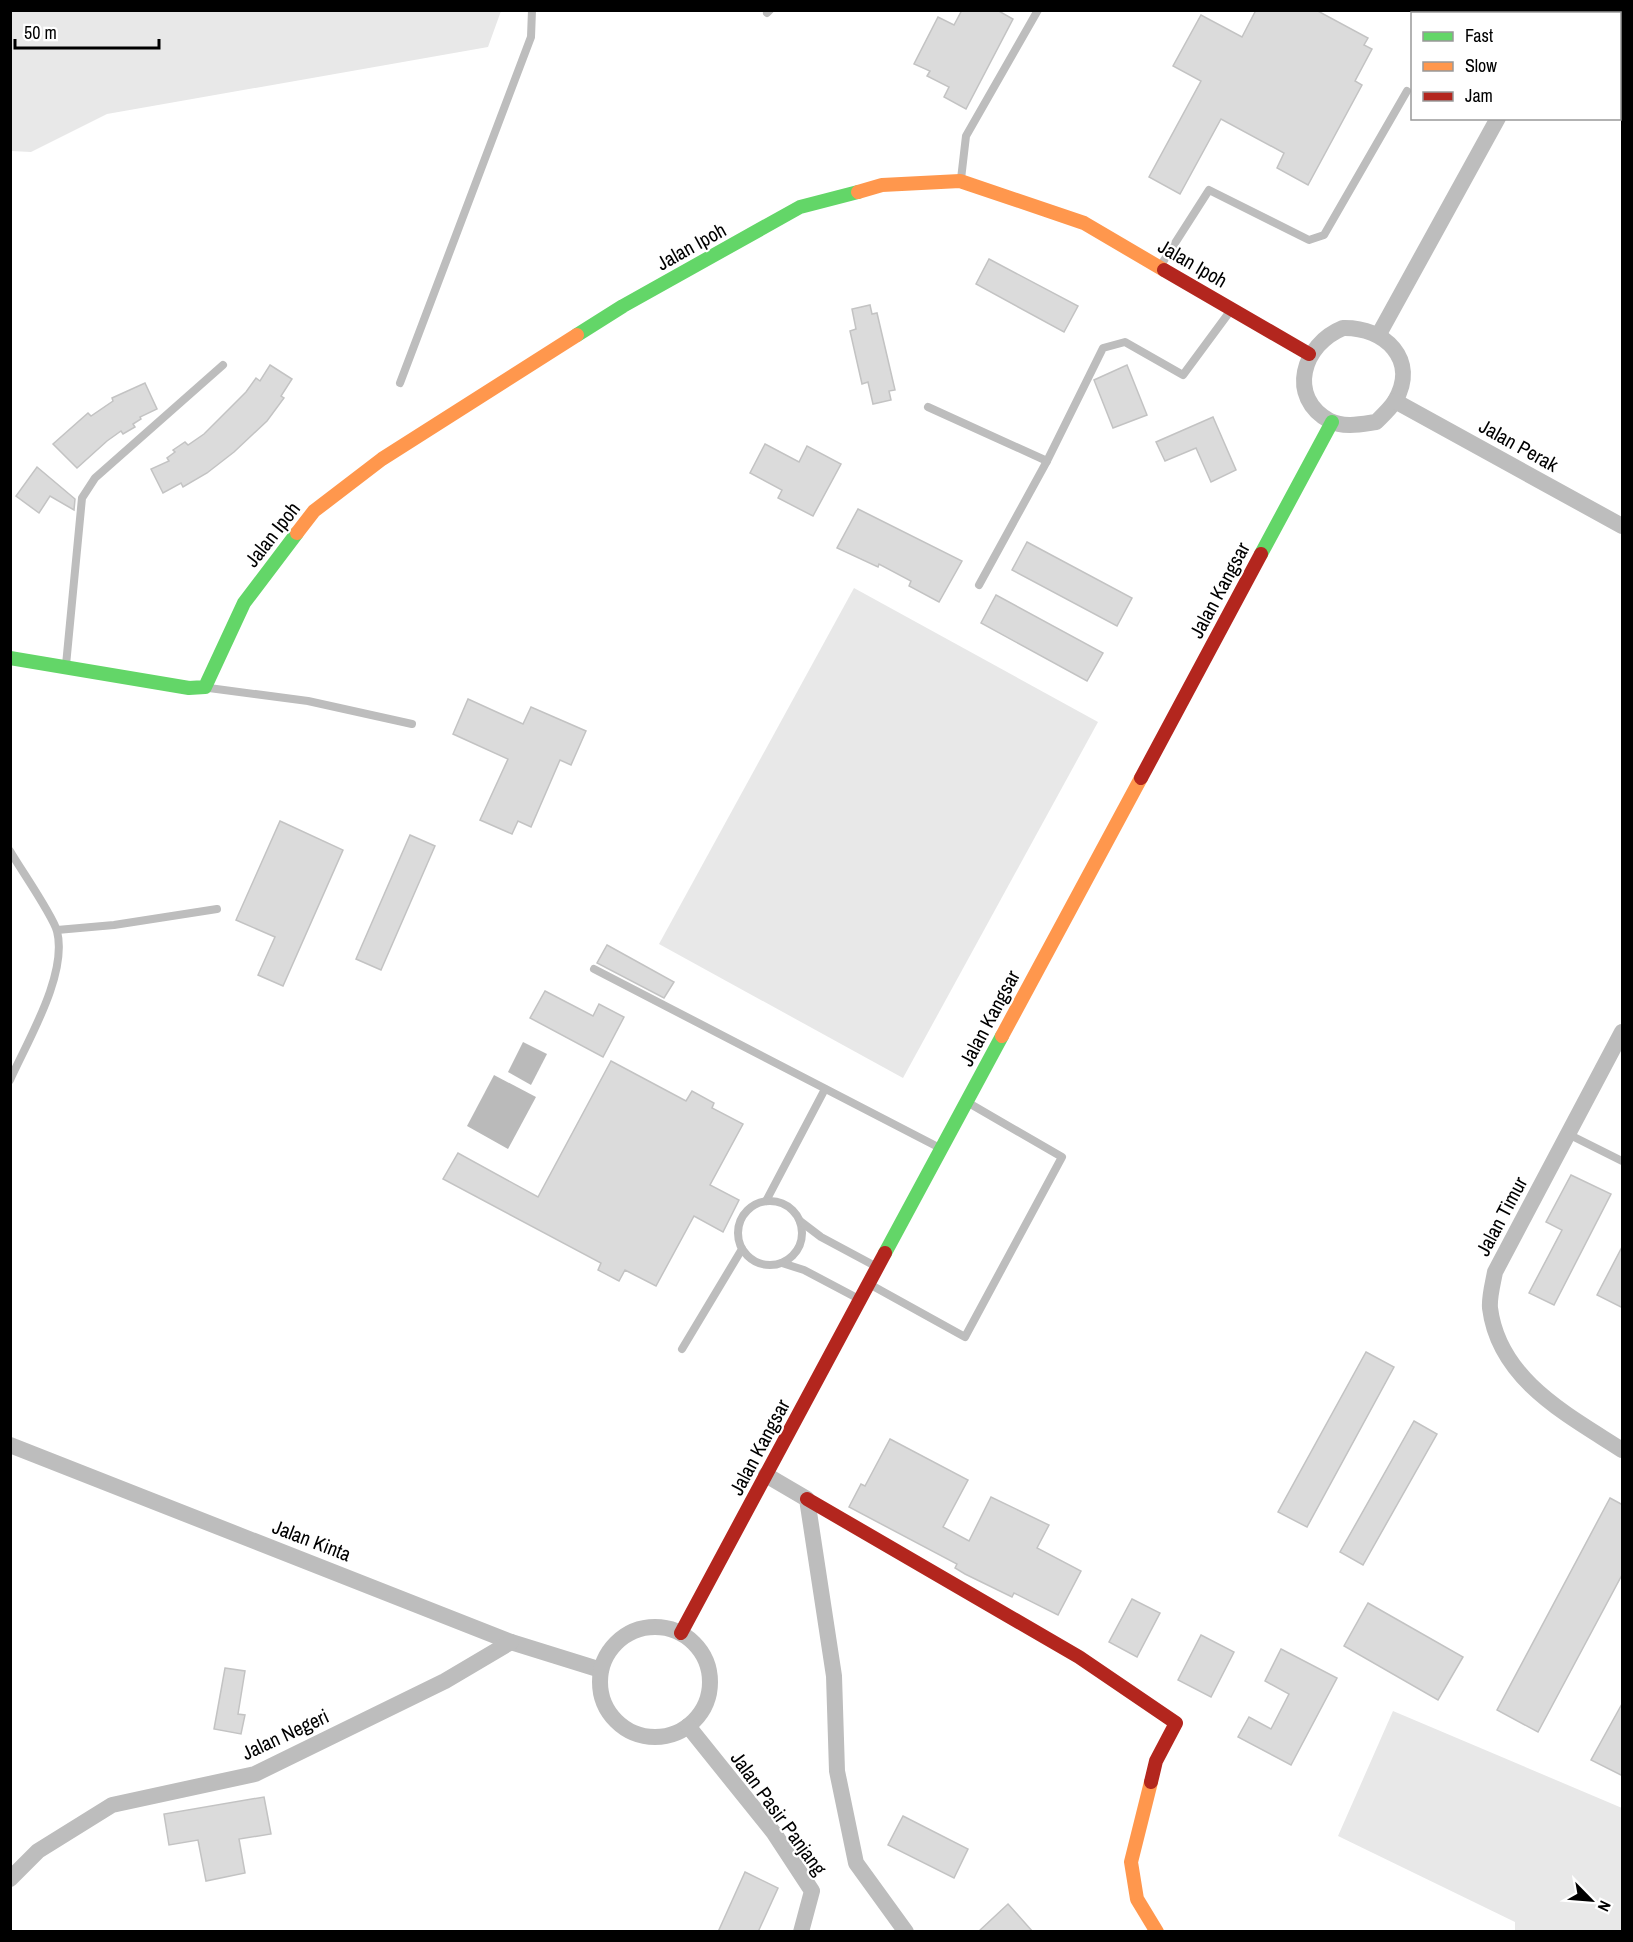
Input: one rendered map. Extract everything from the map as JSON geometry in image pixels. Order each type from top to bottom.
[{"type":"street","points":[[1379,334],[1497,120]]},
{"type":"street","name":"Jalan Ipoh","points":[[205,687],[244,603],[314,511],[382,459],[623,306],[800,207],[882,185],[960,181],[1084,223],[1309,354]]},
{"type":"street","points":[[1343,328],[1360,328],[1379,334],[1392,346],[1400,361],[1402,376],[1395,401],[1376,422],[1353,425],[1332,422],[1313,404],[1306,389],[1304,371],[1309,354],[1329,334],[1343,328]]},
{"type":"street","name":"Jalan Perak","points":[[1395,401],[1623,526]]},
{"type":"street","name":"Jalan Kangsar","points":[[681,1633],[1332,422]]},
{"type":"street","points":[[10,658],[189,688],[205,687]]},
{"type":"street","name":"Jalan Timur","points":[[1623,1032],[1495,1272],[1490,1306],[1497,1340],[1519,1375],[1550,1404],[1623,1450]]},
{"type":"street","name":"Jalan Kinta","points":[[10,1445],[512,1642],[601,1670]]},
{"type":"street","points":[[766,1475],[1080,1658],[1176,1723],[1156,1761],[1131,1862],[1137,1899],[1156,1932]]},
{"type":"street","points":[[807,1499],[834,1676],[837,1771],[856,1863],[906,1932]]},
{"type":"street","points":[[648,1627],[667,1628],[681,1633],[696,1645],[706,1662],[710,1676],[708,1695],[700,1713],[688,1726],[671,1735],[645,1737],[623,1728],[606,1710],[600,1692],[601,1670],[608,1652],[629,1632],[648,1627]]},
{"type":"street","name":"Jalan Negeri","points":[[10,1879],[38,1851],[112,1805],[255,1774],[445,1681],[512,1642]]},
{"type":"street","name":"Jalan Pasir Panjang","points":[[688,1726],[774,1833],[812,1892],[801,1932]]},
{"type":"lane","points":[[400,383],[531,37],[532,10]]},
{"type":"lane","points":[[960,181],[966,136],[1038,10]]},
{"type":"lane","points":[[1160,267],[1209,190],[1309,240],[1324,235],[1407,91]]},
{"type":"lane","points":[[980,585],[1047,461],[1103,348],[1125,342],[1183,375],[1232,309]]},
{"type":"lane","points":[[66,668],[82,498],[95,478],[223,365]]},
{"type":"lane","points":[[928,408],[1047,461]]},
{"type":"lane","points":[[205,687],[308,701],[412,724]]},
{"type":"lane","points":[[10,850],[57,930],[59,962],[43,1008],[10,1080]]},
{"type":"lane","points":[[57,930],[114,925],[217,909]]},
{"type":"lane","points":[[594,969],[941,1149]]},
{"type":"lane","points":[[766,1201],[825,1089]]},
{"type":"lane","points":[[869,1284],[965,1337],[1062,1157],[967,1102]]},
{"type":"lane","points":[[1568,1134],[1622,1161]]},
{"type":"lane","points":[[860,1300],[804,1270],[782,1263],[771,1265],[759,1263],[749,1258],[742,1249],[738,1234],[742,1219],[752,1207],[766,1201],[786,1205],[800,1221],[821,1237],[878,1267]]},
{"type":"lane","points":[[782,1263],[797,1250],[801,1241],[800,1221]]},
{"type":"lane","points":[[682,1349],[742,1249]]},
{"type":"shaded area","points":[[11,10],[501,11],[488,47],[107,114],[31,152],[11,151]]},
{"type":"shaded area","points":[[854,588],[1098,722],[903,1078],[659,944]]},
{"type":"shaded area","points":[[523,1042],[547,1054],[531,1085],[508,1072]]},
{"type":"shaded area","points":[[494,1075],[536,1097],[508,1149],[467,1126]]},
{"type":"shaded area","points":[[1393,1711],[1622,1808],[1622,1931],[1515,1931],[1515,1922],[1338,1836]]},
{"type":"building","points":[[962,10],[997,10],[1013,19],[966,109],[944,97],[949,87],[927,76],[930,71],[914,64],[938,17],[954,25]]},
{"type":"building","points":[[1256,10],[1316,10],[1368,38],[1364,45],[1372,49],[1355,81],[1362,85],[1308,185],[1277,168],[1284,153],[1221,119],[1180,194],[1149,177],[1201,81],[1173,66],[1201,15],[1242,37]]},
{"type":"building","points":[[989,259],[1078,306],[1064,332],[976,284]]},
{"type":"building","points":[[870,305],[872,314],[877,313],[895,390],[889,391],[891,400],[873,404],[868,382],[862,384],[850,331],[856,329],[852,309]]},
{"type":"building","points":[[270,365],[292,379],[281,396],[284,398],[267,421],[234,452],[207,473],[183,487],[181,483],[163,493],[151,469],[169,461],[167,458],[175,452],[173,450],[185,442],[188,445],[204,434],[246,392],[256,378],[260,381]]},
{"type":"building","points":[[1127,365],[1147,415],[1113,428],[1094,380]]},
{"type":"building","points":[[145,383],[157,409],[140,417],[141,419],[133,424],[135,427],[123,434],[121,431],[107,441],[77,468],[53,444],[88,413],[91,416],[113,401],[112,398]]},
{"type":"building","points":[[1213,417],[1236,470],[1211,482],[1196,448],[1165,461],[1156,442]]},
{"type":"building","points":[[765,444],[799,462],[807,446],[841,464],[813,516],[778,498],[782,490],[750,473]]},
{"type":"building","points":[[37,467],[75,499],[74,510],[50,496],[39,513],[16,496]]},
{"type":"building","points":[[858,509],[962,561],[939,602],[909,586],[911,581],[879,564],[878,567],[837,548]]},
{"type":"building","points":[[1027,542],[1132,598],[1117,626],[1012,570]]},
{"type":"building","points":[[996,595],[1103,653],[1087,681],[981,623]]},
{"type":"building","points":[[468,699],[523,724],[531,707],[586,731],[571,765],[560,760],[531,827],[518,821],[512,834],[480,820],[508,759],[453,734]]},
{"type":"building","points":[[280,821],[343,850],[283,986],[258,975],[275,937],[236,920]]},
{"type":"building","points":[[410,835],[435,846],[381,970],[356,959]]},
{"type":"building","points":[[607,945],[674,982],[664,998],[597,963]]},
{"type":"building","points":[[545,991],[593,1016],[599,1004],[624,1017],[603,1057],[530,1018]]},
{"type":"building","points":[[611,1061],[686,1101],[692,1091],[714,1103],[712,1108],[743,1124],[710,1185],[739,1200],[723,1232],[694,1216],[656,1286],[625,1270],[619,1281],[598,1270],[601,1263],[443,1179],[458,1153],[538,1197]]},
{"type":"building","points":[[1571,1175],[1611,1194],[1554,1305],[1529,1293],[1562,1230],[1546,1222]]},
{"type":"building","points":[[1623,1245],[1623,1308],[1597,1295]]},
{"type":"building","points":[[1366,1352],[1394,1367],[1307,1527],[1278,1512]]},
{"type":"building","points":[[1414,1421],[1437,1434],[1363,1565],[1340,1552]]},
{"type":"building","points":[[890,1439],[968,1480],[943,1527],[969,1541],[991,1497],[1049,1525],[1037,1548],[1081,1571],[1058,1615],[1014,1593],[1012,1597],[965,1574],[955,1568],[957,1564],[849,1507],[861,1484],[865,1486]]},
{"type":"building","points":[[1610,1498],[1623,1505],[1623,1573],[1538,1732],[1497,1710]]},
{"type":"building","points":[[1132,1599],[1160,1613],[1137,1657],[1109,1642]]},
{"type":"building","points":[[1368,1603],[1463,1657],[1438,1700],[1344,1646]]},
{"type":"building","points":[[1201,1635],[1234,1652],[1211,1697],[1178,1680]]},
{"type":"building","points":[[1281,1649],[1337,1678],[1291,1765],[1238,1737],[1249,1717],[1271,1729],[1289,1694],[1265,1681]]},
{"type":"building","points":[[225,1668],[245,1671],[238,1714],[245,1715],[241,1734],[214,1729]]},
{"type":"building","points":[[1623,1702],[1623,1776],[1591,1760]]},
{"type":"building","points":[[264,1797],[271,1834],[239,1839],[245,1873],[206,1881],[198,1840],[169,1845],[164,1814]]},
{"type":"building","points":[[903,1816],[968,1849],[954,1878],[888,1845]]},
{"type":"building","points":[[745,1872],[778,1888],[758,1932],[718,1932]]},
{"type":"building","points":[[1008,1904],[1033,1932],[978,1932]]},
{"type":"traffic: fast","points":[[577,335],[623,306],[800,207],[858,192]]},
{"type":"traffic: fast","points":[[1261,554],[1332,422]]},
{"type":"traffic: fast","points":[[10,658],[189,688],[205,687],[244,603],[297,533]]},
{"type":"traffic: fast","points":[[885,1253],[1002,1036]]},
{"type":"traffic: slow","points":[[858,192],[882,185],[960,181],[1084,223],[1164,270]]},
{"type":"traffic: slow","points":[[297,533],[314,511],[382,459],[577,335]]},
{"type":"traffic: slow","points":[[1002,1036],[1141,778]]},
{"type":"traffic: slow","points":[[1151,1782],[1131,1862],[1137,1899],[1157,1932]]},
{"type":"traffic: jam","points":[[1164,270],[1309,354]]},
{"type":"traffic: jam","points":[[1141,778],[1261,554]]},
{"type":"traffic: jam","points":[[681,1633],[885,1253]]},
{"type":"traffic: jam","points":[[807,1499],[1079,1657],[1176,1723],[1156,1761],[1151,1782]]}]
